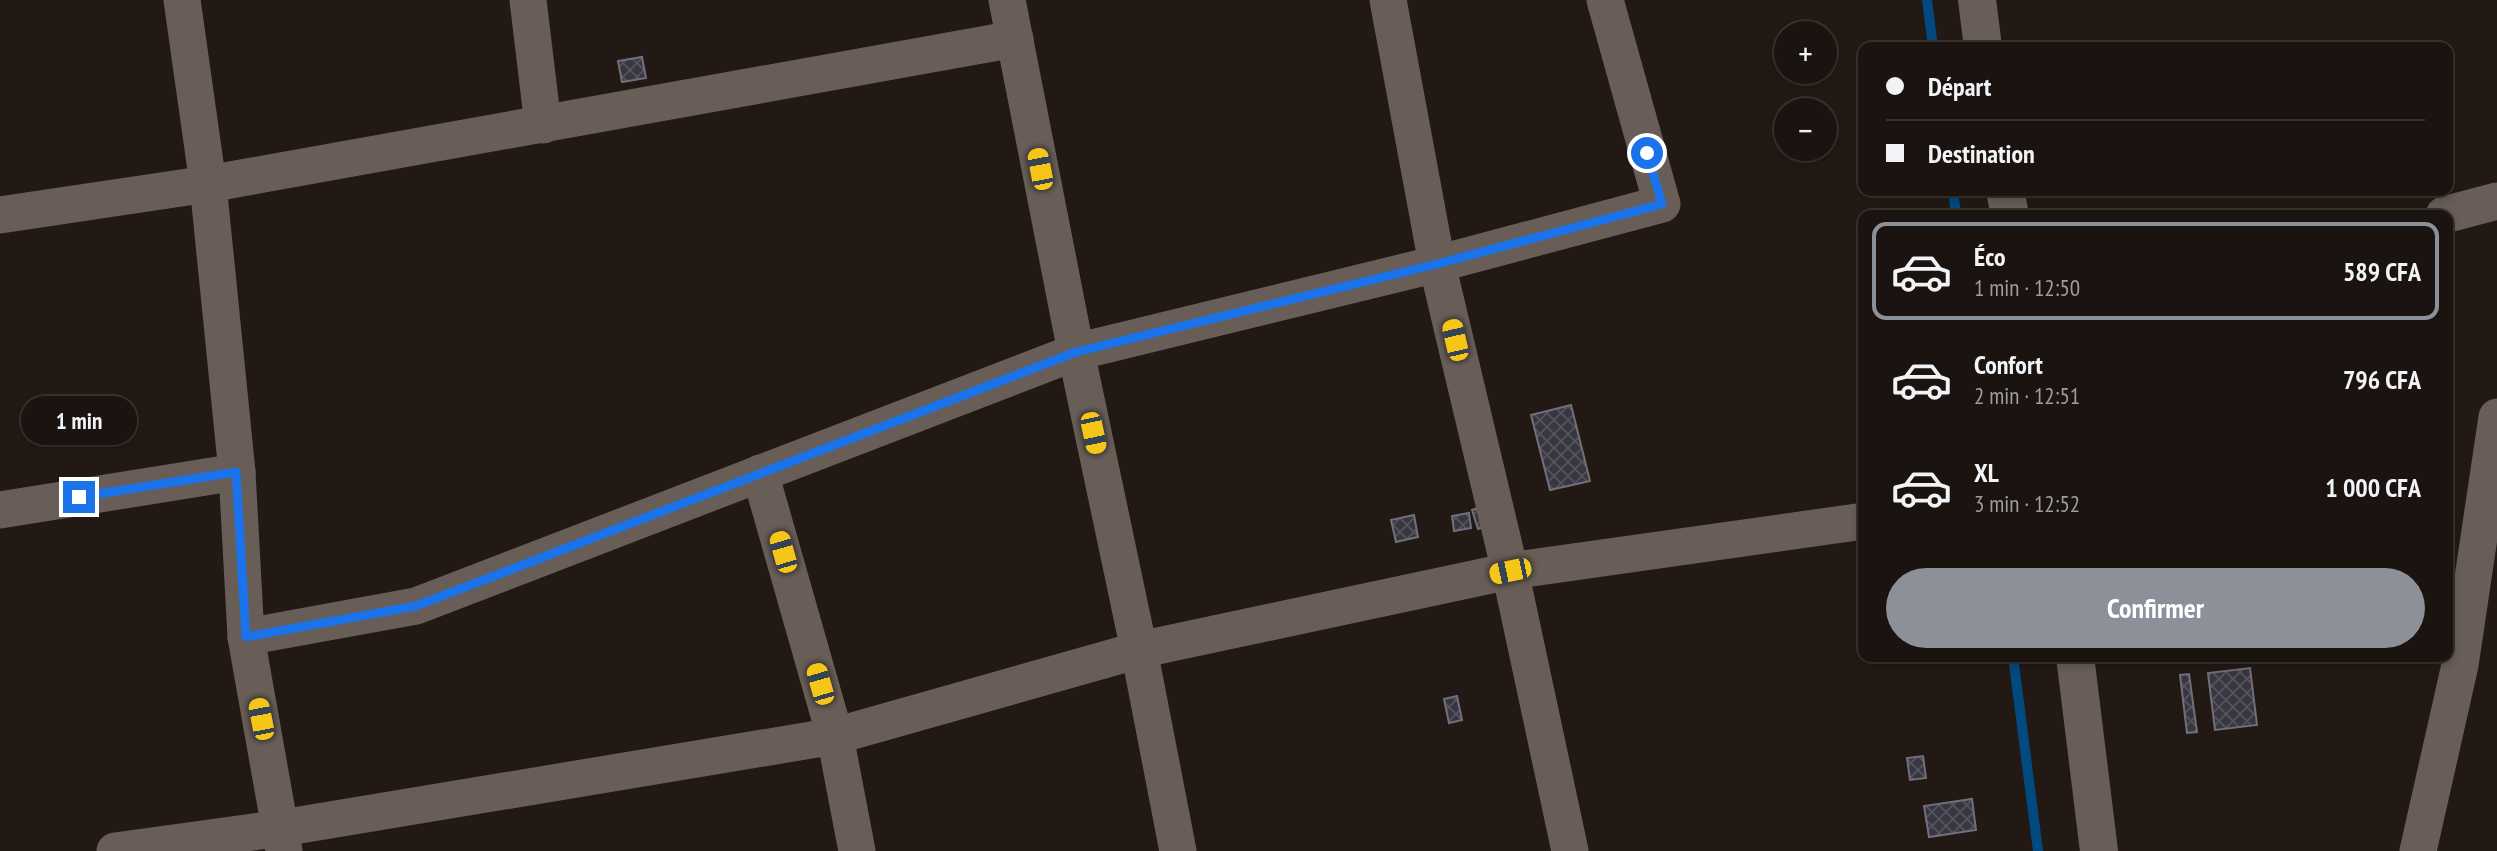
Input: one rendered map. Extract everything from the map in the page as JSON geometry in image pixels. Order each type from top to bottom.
[{"type":"street","points":[[182,0],[208,184],[236,472],[246,637],[283,840]]},
{"type":"street","points":[[528,0],[543,125]]},
{"type":"street","points":[[1007,0],[1178,851]]},
{"type":"street","points":[[1388,0],[1437,264],[1510,571],[1570,851]]},
{"type":"street","points":[[246,637],[416,606],[1076,352],[1437,264],[1662,204],[1605,0]]},
{"type":"street","points":[[1978,0],[1982,42]]},
{"type":"street","points":[[0,215],[208,184],[1015,39]]},
{"type":"street","points":[[2453,213],[2497,201]]},
{"type":"street","points":[[2418,851],[2460,665],[2497,417]]},
{"type":"street","points":[[0,510],[236,472]]},
{"type":"street","points":[[760,473],[835,736],[857,851]]},
{"type":"street","points":[[115,851],[283,840],[835,736],[1139,650],[1510,571],[1858,522]]},
{"type":"street","points":[[2076,662],[2099,851]]},
{"type":"building","points":[[642,57],[646,78],[622,82],[618,61]]},
{"type":"building","points":[[1571,405],[1590,481],[1550,490],[1531,415]]},
{"type":"building","points":[[1484,506],[1489,525],[1478,529],[1472,510]]},
{"type":"building","points":[[1469,513],[1471,528],[1454,531],[1452,516]]},
{"type":"building","points":[[1414,515],[1418,537],[1396,542],[1391,520]]},
{"type":"building","points":[[2250,668],[2257,725],[2215,730],[2208,673]]},
{"type":"building","points":[[2189,674],[2197,732],[2187,733],[2180,675]]},
{"type":"building","points":[[1457,696],[1462,720],[1449,723],[1444,699]]},
{"type":"building","points":[[1923,756],[1926,778],[1910,780],[1907,758]]},
{"type":"building","points":[[1972,799],[1976,830],[1929,837],[1924,806]]},
{"type":"waterway","points":[[1927,0],[1932,42]]},
{"type":"waterway","points":[[1954,196],[1955,210]]},
{"type":"waterway","points":[[2014,662],[2038,851]]},
{"type":"route","points":[[79,497],[236,472],[246,637],[416,606],[1076,352],[1437,264],[1662,204],[1647,153]]}]
